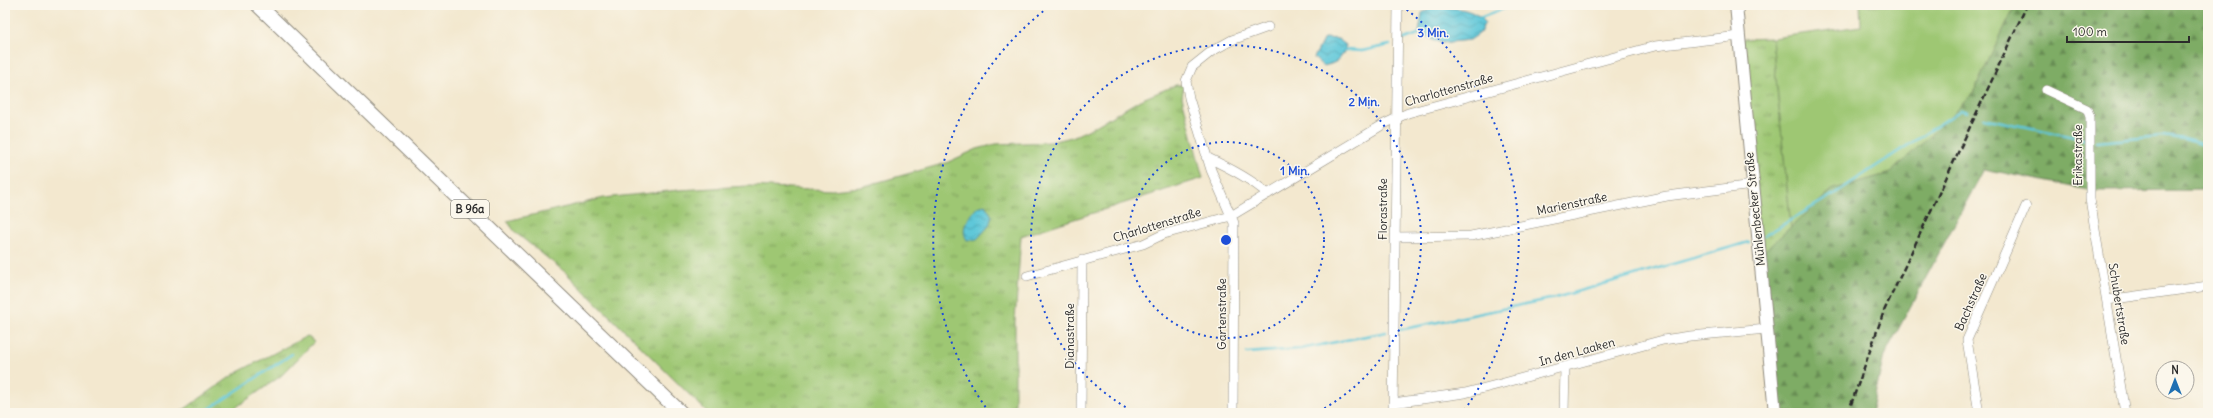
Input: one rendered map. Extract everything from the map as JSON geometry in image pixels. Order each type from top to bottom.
[{"type":"main road","name":"B 96a","points":[[258,5],[681,413]]},
{"type":"main road","name":"Mühlenbecker Straße","points":[[1736,5],[1775,413]]},
{"type":"street","name":"Florastraße","points":[[1393,413],[1395,118],[1398,5]]},
{"type":"street","name":"Gartenstraße","points":[[1233,413],[1234,223],[1206,157],[1186,83],[1188,75],[1199,60],[1212,51],[1239,37],[1268,27]]},
{"type":"street","name":"Charlottenstraße","points":[[1027,276],[1143,244],[1164,234],[1231,216],[1395,118],[1655,46],[1739,36]]},
{"type":"street","name":"Erikastraße","points":[[2046,90],[2087,109],[2090,117],[2090,199]]},
{"type":"street","points":[[1206,157],[1258,185],[1268,194]]},
{"type":"street","name":"Marienstraße","points":[[1394,237],[1471,236],[1666,196],[1753,185]]},
{"type":"street","name":"Schubertstraße","points":[[2090,199],[2125,413]]},
{"type":"street","name":"Bachstraße","points":[[1978,413],[1967,340],[2026,206]]},
{"type":"street","name":"Dianastraße","points":[[1081,413],[1082,260]]},
{"type":"street","points":[[2107,300],[2208,286]]},
{"type":"street","name":"In den Laaken","points":[[1393,403],[1464,393],[1663,340],[1767,329]]},
{"type":"street","points":[[1564,413],[1565,367]]},
{"type":"green space","points":[[1860,5],[2015,5],[1973,93],[1933,133],[1890,173],[1833,189],[1791,227],[1772,38],[1861,26]]},
{"type":"green space","points":[[2015,5],[2208,5],[2208,190],[2093,191],[1984,169],[1884,356],[1871,413],[1775,413],[1760,255],[1833,189],[1890,173],[1973,93]]},
{"type":"green space","points":[[1772,38],[1791,227],[1760,255],[1742,39]]},
{"type":"green space","points":[[1176,85],[1184,85],[1182,97],[1203,178],[1021,236],[1015,321],[1015,413],[708,413],[565,272],[516,233],[507,221],[604,198],[679,190],[748,186],[832,190],[861,187],[946,163],[977,149],[996,144],[1051,142],[1072,137],[1092,128],[1140,100]]},
{"type":"green space","points":[[307,336],[314,342],[281,376],[228,413],[179,413],[236,373]]},
{"type":"water","points":[[1434,7],[1462,9],[1474,13],[1485,22],[1480,33],[1470,40],[1441,43],[1419,33],[1422,13]]},
{"type":"water","points":[[1324,38],[1338,39],[1346,45],[1339,60],[1323,66],[1314,58]]},
{"type":"water","points":[[985,205],[992,216],[989,226],[977,239],[967,240],[964,231],[966,223],[977,207]]},
{"type":"waterway","points":[[1480,18],[1513,5]]},
{"type":"waterway","points":[[1402,40],[1421,33]]},
{"type":"waterway","points":[[1345,50],[1362,51],[1390,45]]},
{"type":"waterway","points":[[1764,236],[1834,194],[1961,110],[1967,112]]},
{"type":"waterway","points":[[1984,118],[2088,140]]},
{"type":"waterway","points":[[2096,142],[2162,136],[2184,139],[2208,146]]},
{"type":"waterway","points":[[1399,330],[1555,298],[1749,242]]},
{"type":"waterway","points":[[1247,353],[1301,349],[1386,332]]},
{"type":"waterway","points":[[203,413],[292,354]]},
{"type":"railway","points":[[1848,413],[1884,311],[2027,5]]}]
